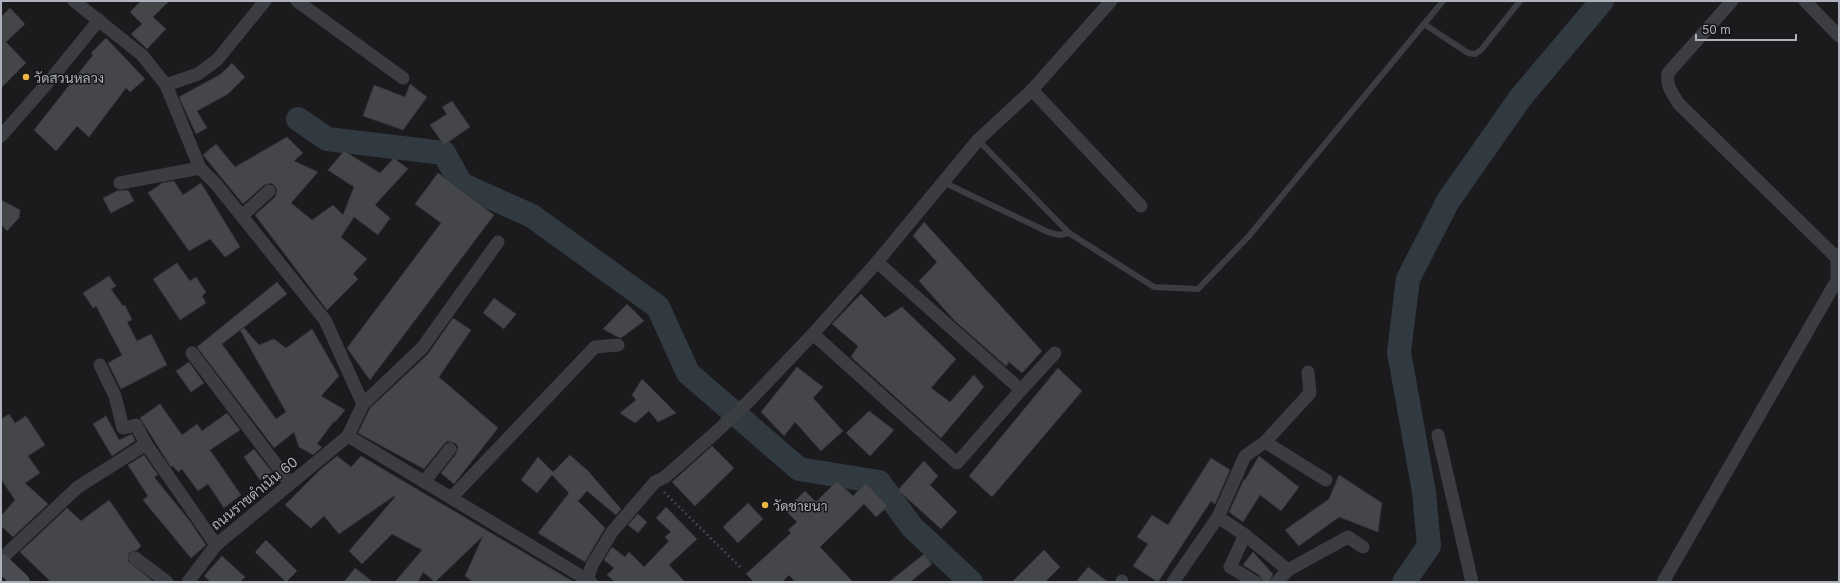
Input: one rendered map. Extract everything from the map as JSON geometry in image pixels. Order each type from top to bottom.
[{"type":"main road","points":[[1,563],[21,582]]},
{"type":"street","points":[[74,1],[142,55],[166,85],[200,168],[216,184],[325,320],[363,404]]},
{"type":"street","points":[[166,85],[198,74],[217,60],[265,1]]},
{"type":"street","points":[[296,1],[403,78]]},
{"type":"street","points":[[498,242],[422,348],[363,404],[348,436],[588,581],[592,565],[612,532],[655,482],[665,476],[714,434],[752,398],[813,334],[877,262],[978,140],[1032,90],[1111,1]]},
{"type":"street","points":[[1663,582],[1837,280],[1838,256],[1679,104],[1669,88],[1667,81],[1668,73],[1732,1]]},
{"type":"street","points":[[1806,1],[1839,36]]},
{"type":"street","points":[[1,136],[51,79],[99,20]]},
{"type":"street","points":[[1032,90],[1142,206]]},
{"type":"street","points":[[120,183],[200,168]]},
{"type":"street","points":[[242,216],[269,191]]},
{"type":"street","points":[[877,262],[1021,390]]},
{"type":"street","points":[[813,334],[957,463],[1055,353]]},
{"type":"street","points":[[451,498],[595,347],[618,345]]},
{"type":"street","points":[[192,353],[290,483]]},
{"type":"street","points":[[100,365],[115,396],[123,428],[136,424],[146,444],[216,545]]},
{"type":"street","points":[[1173,582],[1218,517],[1245,456],[1265,442],[1310,393],[1308,372]]},
{"type":"street","points":[[1438,435],[1472,582]]},
{"type":"street","name":"ถนนราขดำเนิน 60","points":[[188,582],[216,545],[348,436]]},
{"type":"street","points":[[1265,442],[1326,480]]},
{"type":"street","points":[[1,559],[78,487],[146,444]]},
{"type":"street","points":[[424,482],[450,449]]},
{"type":"street","points":[[1218,517],[1245,535],[1288,570]]},
{"type":"street","points":[[1245,535],[1230,567],[1255,582]]},
{"type":"street","points":[[1277,582],[1288,570],[1348,537],[1363,547]]},
{"type":"street","points":[[135,558],[167,582]]},
{"type":"lane","points":[[978,140],[1069,233],[1154,287],[1198,289],[1248,237],[1443,1]]},
{"type":"lane","points":[[1424,24],[1468,52],[1475,54],[1481,50],[1520,1]]},
{"type":"lane","points":[[943,182],[973,198],[1048,232],[1059,234],[1069,233]]},
{"type":"path","points":[[655,482],[742,569]]},
{"type":"building","points":[[141,1],[169,1],[153,17],[166,29],[147,49],[131,34],[142,24],[130,12]]},
{"type":"building","points":[[10,8],[25,24],[6,42],[26,63],[1,88],[1,17]]},
{"type":"building","points":[[106,38],[145,79],[130,92],[126,88],[89,137],[77,126],[56,151],[34,130],[93,55],[91,53]]},
{"type":"building","points":[[232,63],[245,77],[228,94],[197,111],[207,128],[196,134],[179,97],[221,74]]},
{"type":"building","points":[[410,84],[427,97],[403,130],[363,116],[374,85],[405,97]]},
{"type":"building","points":[[452,101],[470,127],[444,145],[430,125],[447,114],[442,107]]},
{"type":"building","points":[[287,137],[303,153],[294,161],[318,172],[291,203],[312,220],[333,205],[343,215],[354,187],[328,170],[344,151],[380,173],[394,158],[408,169],[375,205],[390,218],[378,235],[354,217],[341,237],[367,259],[353,274],[358,279],[327,310],[255,215],[275,197],[277,190],[275,186],[271,183],[264,185],[243,204],[203,155],[216,144],[235,167]]},
{"type":"building","points":[[438,173],[494,215],[370,380],[347,348],[441,223],[415,204]]},
{"type":"building","points":[[174,181],[183,195],[201,183],[240,247],[225,257],[210,239],[189,251],[148,193],[162,183]]},
{"type":"building","points":[[128,190],[134,201],[111,213],[103,198],[117,191]]},
{"type":"building","points":[[1,200],[20,210],[19,218],[7,231],[1,224]]},
{"type":"building","points":[[924,222],[1042,351],[1022,373],[1009,362],[1006,366],[955,321],[919,281],[937,262],[913,236]]},
{"type":"building","points":[[177,263],[190,281],[196,277],[206,292],[202,296],[206,303],[180,320],[153,279]]},
{"type":"building","points":[[109,276],[116,286],[111,289],[123,306],[125,305],[132,320],[127,322],[137,341],[151,334],[167,365],[121,389],[108,363],[122,355],[96,306],[93,308],[83,293]]},
{"type":"building","points":[[277,282],[287,294],[241,330],[244,328],[259,345],[274,339],[286,348],[312,329],[339,376],[321,396],[345,410],[335,422],[334,421],[317,444],[322,447],[313,455],[299,447],[294,432],[274,448],[197,347]],"holes":[[[240,330],[286,412],[276,419],[222,344]]]},
{"type":"building","points":[[861,294],[885,318],[902,307],[956,359],[931,388],[950,402],[974,375],[984,387],[941,438],[851,357],[858,346],[832,324]]},
{"type":"building","points":[[494,298],[516,314],[504,329],[483,313]]},
{"type":"building","points":[[627,304],[644,321],[621,338],[603,329]]},
{"type":"building","points":[[453,318],[471,330],[439,377],[498,428],[454,484],[441,473],[456,454],[458,446],[455,443],[447,441],[424,469],[358,433],[370,408],[428,354]]},
{"type":"building","points":[[189,362],[204,383],[191,392],[176,371]]},
{"type":"building","points":[[797,367],[823,387],[813,398],[843,431],[821,451],[795,422],[784,436],[761,412]]},
{"type":"building","points":[[1058,368],[1082,391],[992,497],[969,476]]},
{"type":"building","points":[[642,379],[676,413],[658,422],[649,411],[635,423],[620,413],[636,400],[632,395]]},
{"type":"building","points":[[160,404],[182,435],[197,424],[202,431],[227,413],[240,430],[210,450],[241,495],[224,508],[208,484],[198,491],[182,469],[178,472],[173,466],[171,467],[140,418]]},
{"type":"building","points":[[869,411],[894,430],[870,456],[846,433]]},
{"type":"building","points":[[9,414],[15,423],[26,416],[45,445],[28,456],[40,473],[25,483],[48,504],[13,537],[1,526],[1,516],[15,500],[1,479],[1,419]]},
{"type":"building","points":[[106,416],[119,440],[132,434],[135,441],[112,456],[93,424]]},
{"type":"building","points":[[712,446],[734,468],[695,506],[672,482]]},
{"type":"building","points":[[254,449],[272,472],[260,480],[244,457]]},
{"type":"building","points":[[144,455],[158,475],[154,477],[189,520],[206,545],[191,558],[143,500],[148,496],[128,465]]},
{"type":"building","points":[[570,455],[588,471],[621,509],[616,515],[587,491],[578,501],[605,528],[585,562],[538,533],[569,493],[552,475],[537,493],[521,480],[538,457],[553,472]]},
{"type":"building","points":[[337,456],[351,467],[361,456],[574,582],[473,582],[465,576],[483,536],[435,582],[423,572],[418,582],[395,582],[422,550],[392,534],[362,564],[349,551],[395,497],[394,496],[339,534],[324,516],[311,528],[285,505],[321,469]]},
{"type":"building","points":[[1259,456],[1299,487],[1281,511],[1260,495],[1243,522],[1229,512],[1244,479],[1245,480]]},
{"type":"building","points":[[1211,458],[1230,470],[1215,504],[1211,501],[1158,582],[1133,566],[1148,544],[1137,537],[1152,515],[1168,525]]},
{"type":"building","points":[[924,461],[938,476],[930,485],[957,512],[941,529],[898,490]]},
{"type":"building","points":[[1339,475],[1382,503],[1378,532],[1339,517],[1299,546],[1285,530],[1329,499]]},
{"type":"building","points":[[837,481],[853,496],[866,483],[888,506],[876,517],[864,504],[820,547],[853,582],[795,582],[789,575],[782,582],[754,582],[746,574],[791,533],[788,530],[797,522],[785,510],[805,491],[816,502]]},
{"type":"building","points":[[109,500],[141,546],[137,550],[129,553],[128,561],[154,582],[51,582],[20,552],[67,508],[81,521]]},
{"type":"building","points":[[748,503],[763,519],[738,543],[723,527]]},
{"type":"building","points":[[666,507],[697,539],[669,565],[685,582],[615,582],[607,575],[614,568],[604,560],[612,547],[625,557],[629,552],[644,567],[669,541],[665,537],[671,532],[656,518]]},
{"type":"building","points":[[638,514],[647,522],[638,533],[628,525]]},
{"type":"building","points":[[266,540],[297,571],[286,582],[255,552]]},
{"type":"building","points":[[1044,550],[1060,567],[1045,582],[1012,582]]},
{"type":"building","points":[[1253,552],[1273,574],[1269,582],[1263,582],[1259,575],[1243,565]]},
{"type":"building","points":[[924,554],[932,564],[910,582],[889,582]]},
{"type":"building","points":[[222,556],[245,577],[240,582],[211,582],[204,576]]},
{"type":"building","points":[[1088,567],[1108,582],[1076,582]]},
{"type":"building","points":[[355,568],[373,582],[344,582]]},
{"type":"waterway","points":[[1404,582],[1429,546],[1424,492],[1399,352],[1408,279],[1448,201],[1521,97],[1602,1]]},
{"type":"waterway","points":[[298,119],[327,139],[444,153],[461,184],[532,216],[658,307],[688,373],[799,469],[879,482],[912,527],[971,582]]},
{"type":"place","name":"วัดสวนหลวง","points":[[26,77]]},
{"type":"place","name":"วัดชายนา","points":[[765,505]]}]
